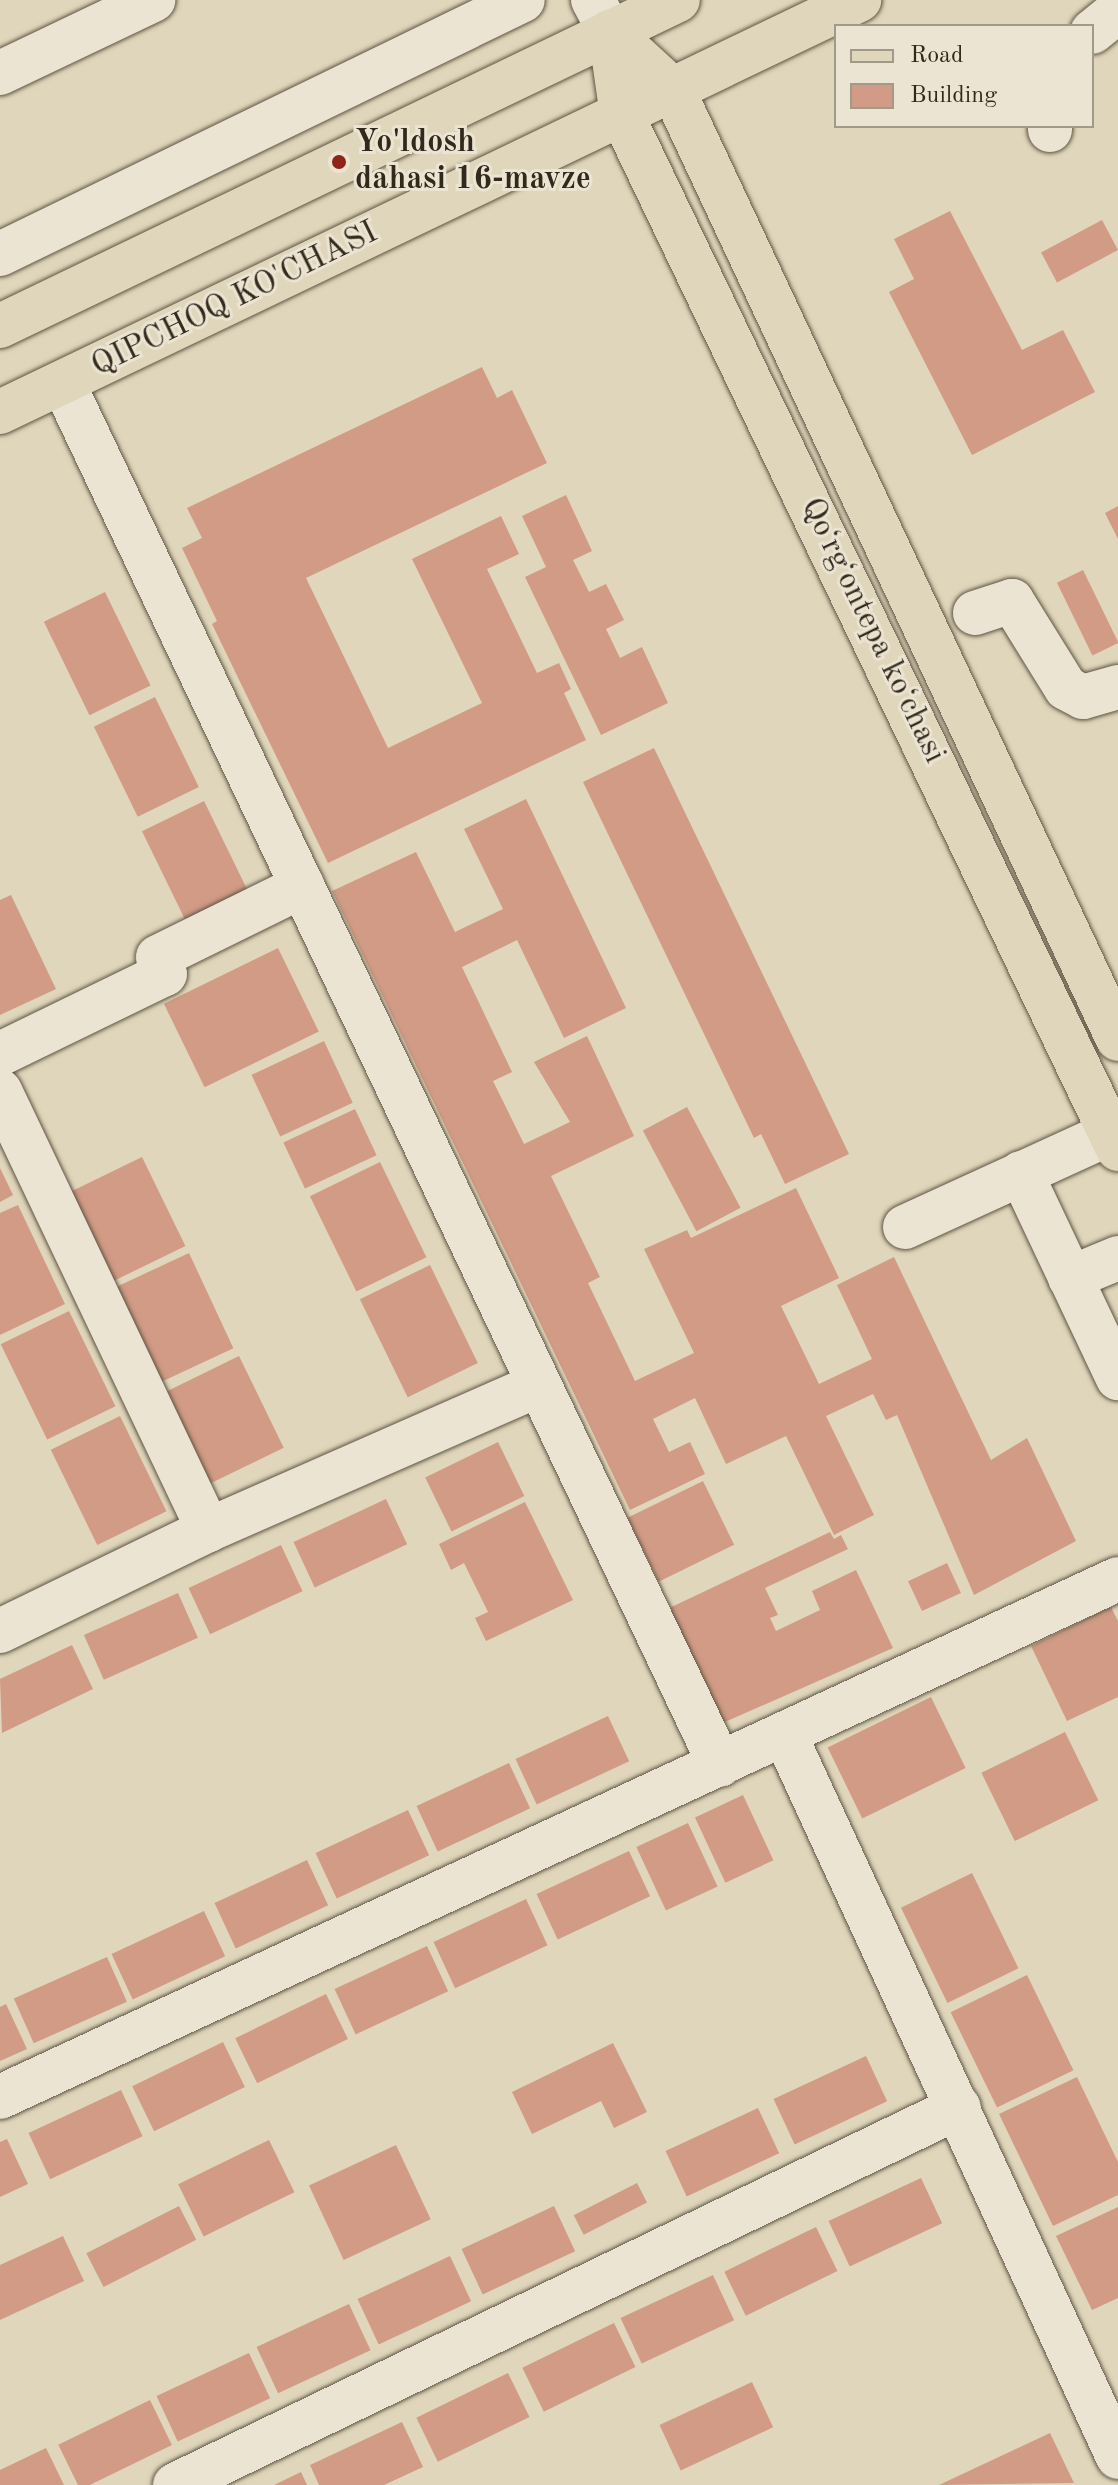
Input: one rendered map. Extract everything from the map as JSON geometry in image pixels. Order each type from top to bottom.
[{"type":"main road","points":[[0,326],[602,16],[678,0]]},
{"type":"main road","name":"QIPCHOQ KO'CHASI","points":[[0,412],[859,0]]},
{"type":"main road","points":[[602,16],[673,90]]},
{"type":"main road","name":"Qoʻrgʻontepa koʻchasi","points":[[602,16],[622,115],[1114,1141]]},
{"type":"main road","name":"Qoʻrgʻontepa koʻchasi","points":[[673,90],[1118,1039]]},
{"type":"street","points":[[0,73],[153,0]]},
{"type":"street","points":[[0,254],[523,0]]},
{"type":"street","points":[[1094,30],[1118,11]]},
{"type":"street","points":[[63,383],[536,1386],[720,1765]]},
{"type":"street","points":[[975,613],[1012,601],[1066,688],[1083,697],[1118,687]]},
{"type":"street","points":[[0,1054],[165,974],[158,957],[302,886]]},
{"type":"street","points":[[0,1091],[208,1530]]},
{"type":"street","points":[[905,1227],[1021,1173],[1114,1141]]},
{"type":"street","points":[[1021,1173],[1118,1378]]},
{"type":"street","points":[[1070,1278],[1118,1258]]},
{"type":"street","points":[[0,1631],[208,1530],[536,1386]]},
{"type":"street","points":[[0,2097],[1118,1579]]},
{"type":"street","points":[[785,1735],[1118,2457]]},
{"type":"street","points":[[175,2485],[959,2107]]},
{"type":"building","points":[[950,211],[1022,350],[1063,330],[1095,392],[972,455],[889,292],[914,279],[894,239]]},
{"type":"building","points":[[1102,220],[1118,250],[1057,282],[1041,252]]},
{"type":"building","points":[[482,367],[497,398],[512,390],[547,463],[306,578],[388,748],[482,703],[412,559],[501,516],[519,554],[487,569],[537,673],[559,663],[571,689],[564,693],[586,740],[328,863],[212,624],[217,621],[182,548],[202,538],[187,508]]},
{"type":"building","points":[[566,495],[592,551],[573,560],[589,592],[606,584],[624,620],[606,629],[620,658],[642,647],[668,703],[601,735],[525,577],[546,567],[522,516]]},
{"type":"building","points":[[1118,506],[1118,539],[1105,513]]},
{"type":"building","points":[[1083,570],[1118,642],[1092,656],[1057,583]]},
{"type":"building","points":[[105,592],[151,685],[89,715],[44,622]]},
{"type":"building","points":[[155,697],[199,787],[138,817],[94,727]]},
{"type":"building","points":[[654,748],[849,1154],[785,1184],[761,1134],[754,1138],[583,782]]},
{"type":"building","points":[[526,799],[626,1008],[564,1038],[517,940],[462,967],[512,1072],[493,1081],[524,1144],[570,1122],[534,1062],[587,1036],[634,1136],[551,1176],[600,1277],[588,1283],[635,1381],[694,1353],[644,1249],[687,1230],[691,1238],[796,1188],[839,1278],[781,1306],[819,1384],[872,1359],[837,1285],[894,1257],[991,1460],[1027,1438],[1076,1541],[974,1595],[897,1415],[886,1420],[873,1394],[826,1416],[874,1515],[834,1535],[786,1436],[726,1464],[695,1398],[653,1419],[669,1452],[690,1442],[705,1474],[630,1510],[332,891],[416,852],[455,932],[503,909],[464,829]]},
{"type":"building","points":[[204,801],[250,896],[188,927],[142,831]]},
{"type":"building","points":[[11,895],[56,989],[0,1015],[0,900]]},
{"type":"building","points":[[278,948],[319,1032],[205,1087],[164,1004]]},
{"type":"building","points":[[324,1041],[353,1103],[280,1136],[251,1075]]},
{"type":"building","points":[[687,1107],[741,1208],[696,1231],[643,1130]]},
{"type":"building","points":[[355,1109],[377,1155],[305,1189],[283,1142]]},
{"type":"building","points":[[142,1157],[185,1246],[113,1281],[70,1192]]},
{"type":"building","points":[[380,1162],[426,1257],[356,1291],[310,1196]]},
{"type":"building","points":[[0,1168],[13,1195],[0,1202]]},
{"type":"building","points":[[18,1205],[65,1304],[0,1335],[0,1213]]},
{"type":"building","points":[[189,1253],[233,1348],[160,1382],[116,1287]]},
{"type":"building","points":[[430,1265],[478,1363],[408,1397],[360,1299]]},
{"type":"building","points":[[69,1311],[115,1406],[47,1440],[1,1344]]},
{"type":"building","points":[[239,1356],[284,1448],[209,1484],[164,1392]]},
{"type":"building","points":[[120,1416],[166,1511],[97,1545],[51,1450]]},
{"type":"building","points":[[498,1442],[524,1496],[451,1531],[425,1478]]},
{"type":"building","points":[[703,1481],[734,1545],[659,1582],[628,1518]]},
{"type":"building","points":[[386,1499],[407,1544],[315,1587],[294,1542]]},
{"type":"building","points":[[525,1502],[573,1600],[486,1641],[475,1618],[488,1612],[464,1563],[451,1570],[439,1544]]},
{"type":"building","points":[[830,1532],[834,1539],[841,1535],[848,1549],[765,1588],[778,1615],[770,1618],[776,1631],[820,1610],[812,1591],[856,1570],[893,1648],[718,1725],[663,1611]]},
{"type":"building","points":[[281,1545],[303,1591],[210,1634],[189,1588]]},
{"type":"building","points":[[947,1563],[961,1593],[922,1611],[908,1581]]},
{"type":"building","points":[[178,1593],[198,1638],[104,1680],[84,1635]]},
{"type":"building","points":[[1111,1607],[1118,1621],[1118,1697],[1067,1721],[1031,1646]]},
{"type":"building","points":[[72,1645],[93,1689],[2,1733],[0,1679]]},
{"type":"building","points":[[931,1697],[966,1768],[862,1818],[828,1747]]},
{"type":"building","points":[[608,1716],[629,1761],[537,1804],[516,1759]]},
{"type":"building","points":[[1065,1732],[1098,1800],[1015,1841],[981,1773]]},
{"type":"building","points":[[509,1763],[530,1808],[438,1851],[417,1806]]},
{"type":"building","points":[[743,1795],[773,1860],[725,1883],[695,1817]]},
{"type":"building","points":[[408,1810],[429,1855],[337,1898],[316,1853]]},
{"type":"building","points":[[688,1823],[718,1886],[666,1911],[636,1847]]},
{"type":"building","points":[[629,1851],[650,1896],[558,1939],[537,1894]]},
{"type":"building","points":[[307,1860],[328,1905],[236,1948],[215,1903]]},
{"type":"building","points":[[972,1873],[1018,1968],[947,2003],[901,1908]]},
{"type":"building","points":[[526,1899],[548,1945],[455,1988],[434,1942]]},
{"type":"building","points":[[204,1911],[225,1956],[133,1999],[112,1954]]},
{"type":"building","points":[[427,1946],[448,1991],[356,2034],[335,1989]]},
{"type":"building","points":[[107,1957],[127,2002],[34,2043],[14,1998]]},
{"type":"building","points":[[1027,1975],[1073,2070],[997,2108],[951,2012]]},
{"type":"building","points":[[326,1994],[348,2039],[257,2083],[235,2038]]},
{"type":"building","points":[[6,2004],[27,2049],[0,2061],[0,2007]]},
{"type":"building","points":[[223,2042],[245,2087],[154,2131],[132,2086]]},
{"type":"building","points":[[613,2043],[647,2112],[614,2128],[601,2101],[532,2134],[512,2092]]},
{"type":"building","points":[[866,2056],[887,2101],[795,2144],[774,2099]]},
{"type":"building","points":[[1077,2077],[1118,2162],[1118,2195],[1053,2226],[999,2114]]},
{"type":"building","points":[[121,2090],[143,2136],[50,2179],[29,2133]]},
{"type":"building","points":[[758,2108],[779,2153],[687,2196],[666,2151]]},
{"type":"building","points":[[7,2139],[28,2184],[0,2197],[0,2142]]},
{"type":"building","points":[[269,2140],[294,2192],[204,2236],[178,2184]]},
{"type":"building","points":[[396,2145],[431,2219],[344,2260],[309,2186]]},
{"type":"building","points":[[921,2178],[942,2223],[850,2266],[829,2221]]},
{"type":"building","points":[[637,2183],[647,2203],[584,2235],[574,2215]]},
{"type":"building","points":[[179,2206],[196,2240],[104,2287],[86,2253]]},
{"type":"building","points":[[554,2206],[575,2251],[483,2294],[462,2249]]},
{"type":"building","points":[[1118,2207],[1118,2298],[1092,2310],[1056,2236]]},
{"type":"building","points":[[816,2227],[837,2271],[746,2316],[724,2272]]},
{"type":"building","points":[[63,2236],[84,2281],[0,2320],[0,2265]]},
{"type":"building","points":[[450,2256],[471,2301],[379,2344],[358,2299]]},
{"type":"building","points":[[713,2275],[734,2320],[642,2363],[621,2318]]},
{"type":"building","points":[[349,2304],[371,2350],[278,2393],[257,2347]]},
{"type":"building","points":[[614,2323],[635,2367],[544,2412],[522,2368]]},
{"type":"building","points":[[249,2353],[270,2398],[178,2441],[157,2396]]},
{"type":"building","points":[[508,2373],[529,2417],[438,2462],[416,2418]]},
{"type":"building","points":[[752,2382],[773,2427],[681,2470],[660,2425]]},
{"type":"building","points":[[150,2400],[172,2445],[90,2485],[78,2485],[58,2445]]},
{"type":"building","points":[[402,2422],[423,2467],[384,2485],[319,2485],[310,2465]]},
{"type":"building","points":[[1050,2433],[1074,2483],[939,2485]]},
{"type":"building","points":[[46,2448],[64,2485],[0,2485],[0,2470]]},
{"type":"building","points":[[301,2472],[307,2485],[274,2485]]},
{"type":"place","name":"Yo'ldosh dahasi 16-mavze","points":[[339,162]]}]
